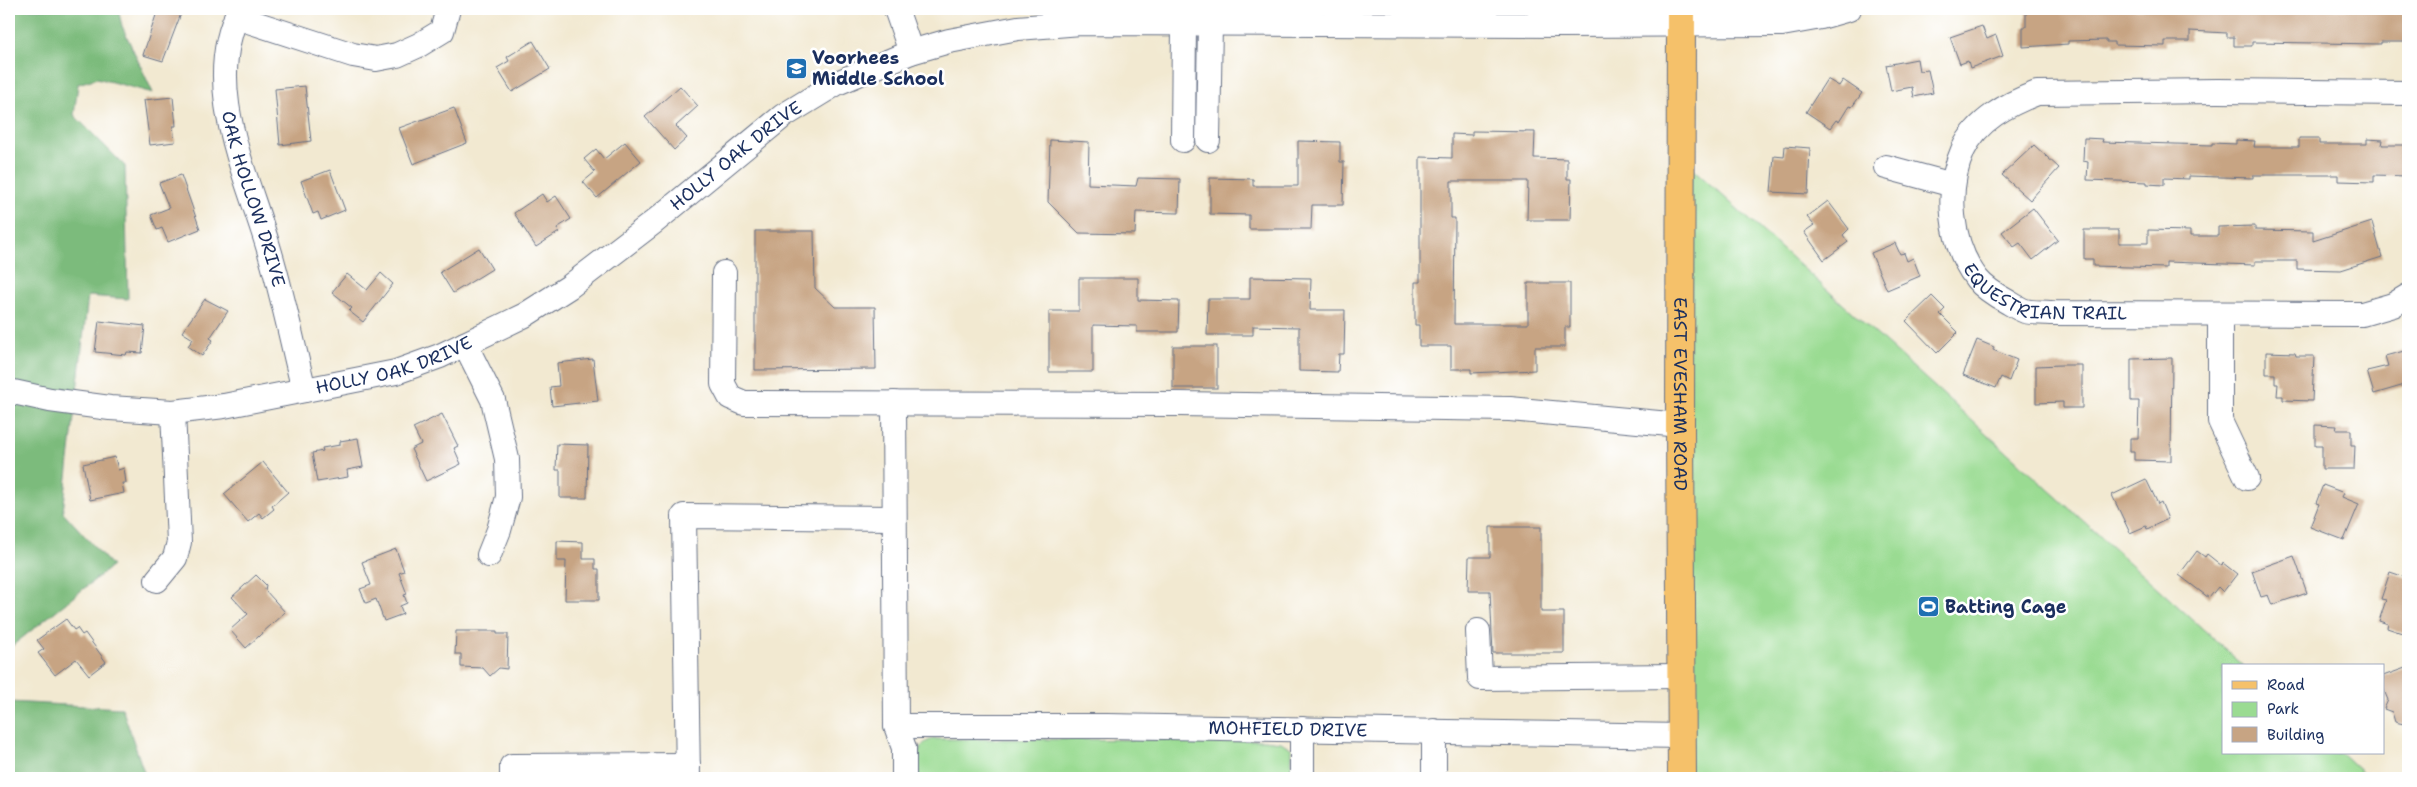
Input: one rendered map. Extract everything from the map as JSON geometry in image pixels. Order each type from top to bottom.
[{"type":"main road","name":"EAST EVESHAM ROAD","points":[[1681,17],[1681,776]]},
{"type":"street","points":[[238,13],[353,55],[376,59],[397,55],[419,45],[442,31],[448,9]]},
{"type":"street","points":[[896,9],[911,52]]},
{"type":"street","name":"HOLLY OAK DRIVE","points":[[9,391],[50,400],[110,408],[173,412],[224,406],[396,372],[440,356],[525,315],[569,287],[654,222],[783,116],[837,83],[911,52],[982,34],[1045,25],[1276,16],[1681,17],[1782,24],[1821,17],[1849,9]]},
{"type":"street","name":"OAK HOLLOW DRIVE","points":[[238,13],[226,45],[224,72],[228,108],[246,179],[267,244],[304,390]]},
{"type":"street","points":[[1197,19],[1208,140]]},
{"type":"street","points":[[1183,140],[1197,19]]},
{"type":"street","name":"EQUESTRIAN TRAIL","points":[[2408,93],[2208,91],[2037,93],[2013,102],[1993,115],[1974,133],[1963,149],[1954,185],[1953,222],[1966,261],[1978,281],[1998,296],[2024,311],[2051,313],[2362,314],[2393,305],[2408,296]]},
{"type":"street","points":[[1886,167],[1954,185]]},
{"type":"street","points":[[724,273],[723,382],[726,391],[732,399],[744,403],[1170,404],[1510,410],[1680,425]]},
{"type":"street","points":[[2220,314],[2220,421],[2247,478]]},
{"type":"street","points":[[465,344],[493,400],[507,459],[508,497],[499,530],[489,556]]},
{"type":"street","points":[[894,403],[896,726],[904,748],[904,778]]},
{"type":"street","points":[[158,580],[175,558],[179,542],[173,412]]},
{"type":"street","points":[[512,778],[512,766],[688,772],[684,516],[894,518]]},
{"type":"street","points":[[1478,631],[1480,678],[1681,676]]},
{"type":"street","name":"MOHFIELD DRIVE","points":[[896,726],[1106,726],[1682,736]]},
{"type":"street","points":[[1302,729],[1302,778]]},
{"type":"street","points":[[1434,731],[1434,778]]},
{"type":"green space","points":[[9,9],[118,9],[122,26],[153,93],[97,78],[78,84],[74,115],[125,166],[128,299],[88,296],[63,512],[112,566],[12,646],[9,662]]},
{"type":"green space","points":[[1681,158],[2242,664],[2222,664],[2222,754],[2342,754],[2368,778],[1682,778]]},
{"type":"green space","points":[[9,702],[122,708],[146,778],[9,778]]},
{"type":"green space","points":[[935,739],[1264,740],[1281,742],[1292,749],[1291,778],[919,778],[919,753],[921,748],[928,741]]},
{"type":"building","points":[[158,9],[182,11],[163,61],[143,55]]},
{"type":"building","points":[[2026,9],[2408,9],[2408,42],[2381,42],[2381,44],[2252,42],[2252,46],[2234,46],[2234,37],[2227,37],[2227,33],[2190,31],[2190,41],[2165,41],[2165,46],[2114,45],[2114,42],[2106,42],[2106,40],[2068,41],[2068,44],[2023,47],[2023,27],[2026,27]]},
{"type":"building","points":[[1982,26],[1987,39],[1996,35],[2003,56],[1970,68],[1968,61],[1960,64],[1950,37]]},
{"type":"building","points":[[533,41],[550,69],[512,92],[497,68],[509,61],[507,57]]},
{"type":"building","points":[[1917,59],[1919,71],[1928,70],[1933,93],[1914,97],[1912,87],[1891,91],[1886,65]]},
{"type":"building","points":[[1827,79],[1839,86],[1843,80],[1862,93],[1852,107],[1849,106],[1839,122],[1836,120],[1830,128],[1806,112]]},
{"type":"building","points":[[305,86],[311,141],[280,145],[275,89]]},
{"type":"building","points":[[680,86],[698,106],[676,126],[687,138],[674,150],[645,117]]},
{"type":"building","points":[[173,97],[176,126],[173,126],[175,142],[150,145],[144,100]]},
{"type":"building","points":[[454,108],[467,143],[413,164],[399,128]]},
{"type":"building","points":[[1472,131],[1535,132],[1534,158],[1567,159],[1567,179],[1571,179],[1570,220],[1527,220],[1528,181],[1451,181],[1451,218],[1455,218],[1454,324],[1528,324],[1528,283],[1570,283],[1570,327],[1565,327],[1565,347],[1535,347],[1535,370],[1471,373],[1471,369],[1451,369],[1451,346],[1419,346],[1419,325],[1415,325],[1415,282],[1420,282],[1420,157],[1452,158],[1452,134],[1472,135]]},
{"type":"building","points":[[2084,138],[2103,139],[2102,142],[2212,145],[2212,143],[2236,144],[2236,140],[2255,141],[2254,147],[2299,147],[2299,138],[2319,138],[2319,144],[2367,144],[2367,139],[2383,140],[2382,145],[2408,145],[2408,176],[2374,175],[2374,182],[2338,181],[2338,175],[2253,175],[2253,178],[2189,176],[2189,179],[2164,178],[2164,185],[2147,184],[2147,182],[2087,180],[2088,162],[2083,161]]},
{"type":"building","points":[[1050,140],[1089,142],[1088,184],[1136,186],[1138,178],[1180,179],[1179,213],[1136,212],[1135,234],[1079,233],[1048,202]]},
{"type":"building","points":[[1298,141],[1340,142],[1340,162],[1344,162],[1343,205],[1312,205],[1311,229],[1249,229],[1249,215],[1210,214],[1210,178],[1253,179],[1253,186],[1298,186]]},
{"type":"building","points":[[625,142],[641,161],[597,198],[583,182],[595,172],[584,159],[596,149],[604,159]]},
{"type":"building","points":[[2034,145],[2059,168],[2030,200],[2002,175]]},
{"type":"building","points":[[1785,146],[1810,148],[1808,194],[1771,192],[1774,156],[1784,157]]},
{"type":"building","points":[[330,170],[345,210],[321,220],[318,212],[313,214],[301,181]]},
{"type":"building","points":[[181,175],[200,229],[168,242],[162,228],[157,230],[151,215],[169,208],[159,183]]},
{"type":"building","points":[[542,194],[547,202],[556,196],[571,219],[557,228],[559,232],[536,247],[514,213]]},
{"type":"building","points":[[1828,201],[1849,229],[1843,235],[1848,242],[1824,260],[1804,232],[1814,225],[1807,217]]},
{"type":"building","points":[[2033,208],[2058,240],[2033,260],[2020,243],[2014,247],[2002,232]]},
{"type":"building","points":[[2372,222],[2382,257],[2341,270],[2297,269],[2297,261],[2255,261],[2255,265],[2166,262],[2166,268],[2093,266],[2093,259],[2084,259],[2084,230],[2119,230],[2119,243],[2148,243],[2148,230],[2190,231],[2190,236],[2218,236],[2218,227],[2255,226],[2255,230],[2313,231],[2313,241]]},
{"type":"building","points":[[755,231],[814,231],[815,288],[835,307],[875,307],[876,369],[755,370]]},
{"type":"building","points":[[1895,243],[1900,254],[1904,253],[1907,261],[1913,258],[1920,276],[1887,290],[1871,253]]},
{"type":"building","points":[[479,248],[492,269],[453,293],[440,272]]},
{"type":"building","points":[[381,273],[393,284],[363,322],[349,311],[352,308],[332,292],[347,274],[367,290]]},
{"type":"building","points":[[1250,277],[1311,278],[1310,310],[1345,310],[1344,354],[1339,354],[1338,372],[1299,371],[1299,327],[1253,326],[1253,335],[1207,335],[1208,299],[1250,299]]},
{"type":"building","points":[[1079,278],[1138,278],[1138,300],[1179,301],[1178,332],[1137,332],[1137,326],[1093,325],[1093,372],[1049,372],[1049,311],[1079,311]]},
{"type":"building","points":[[1932,296],[1945,309],[1940,314],[1958,332],[1937,353],[1906,321]]},
{"type":"building","points":[[205,299],[228,311],[210,338],[213,340],[202,356],[188,346],[193,339],[182,332]]},
{"type":"building","points":[[99,321],[145,326],[142,353],[127,352],[126,355],[95,352]]},
{"type":"building","points":[[1977,340],[1994,347],[1993,350],[2017,360],[2009,381],[2001,377],[1996,388],[1963,375]]},
{"type":"building","points":[[1173,346],[1217,346],[1217,388],[1173,388]]},
{"type":"building","points":[[2404,351],[2408,367],[2408,384],[2374,394],[2367,371],[2388,366],[2385,356]]},
{"type":"building","points":[[2266,352],[2314,356],[2312,401],[2283,400],[2283,396],[2277,396],[2278,384],[2275,384],[2275,374],[2266,374]]},
{"type":"building","points":[[2172,358],[2171,461],[2134,460],[2134,451],[2130,451],[2130,438],[2138,438],[2139,401],[2131,401],[2131,359]]},
{"type":"building","points":[[593,359],[598,401],[552,406],[550,387],[559,386],[557,363]]},
{"type":"building","points":[[2082,365],[2082,408],[2063,408],[2063,402],[2036,403],[2036,366]]},
{"type":"building","points":[[442,414],[458,446],[454,448],[461,464],[426,481],[411,449],[421,444],[413,428]]},
{"type":"building","points":[[2315,425],[2337,426],[2336,430],[2351,430],[2351,445],[2355,445],[2354,469],[2322,469],[2322,446],[2315,446]]},
{"type":"building","points":[[358,438],[363,467],[347,470],[348,477],[317,482],[312,453],[323,451],[322,448],[340,445],[340,441]]},
{"type":"building","points":[[557,444],[588,445],[587,498],[560,498],[560,470],[556,470]]},
{"type":"building","points":[[115,457],[118,470],[124,468],[126,483],[122,483],[124,493],[90,500],[83,464]]},
{"type":"building","points":[[263,462],[288,492],[272,506],[274,509],[263,518],[259,513],[248,522],[224,494]]},
{"type":"building","points":[[2146,479],[2158,504],[2161,502],[2168,519],[2147,529],[2146,526],[2130,533],[2112,495]]},
{"type":"building","points":[[2323,485],[2344,493],[2342,497],[2359,504],[2344,540],[2310,527],[2319,504],[2316,503]]},
{"type":"building","points":[[1490,527],[1541,527],[1541,612],[1564,612],[1564,653],[1493,653],[1490,591],[1468,591],[1469,557],[1490,557]]},
{"type":"building","points":[[557,541],[583,542],[583,559],[595,559],[595,569],[599,569],[599,600],[565,600],[566,561],[557,561]]},
{"type":"building","points":[[396,549],[404,571],[399,573],[407,594],[404,595],[407,603],[400,606],[403,614],[384,621],[376,599],[366,603],[360,589],[371,585],[362,562]]},
{"type":"building","points":[[2197,551],[2205,557],[2207,554],[2222,566],[2223,563],[2237,574],[2223,592],[2218,587],[2209,598],[2179,575]]},
{"type":"building","points":[[2294,556],[2307,593],[2272,605],[2268,595],[2261,597],[2252,571]]},
{"type":"building","points":[[2390,572],[2408,578],[2408,635],[2387,628],[2388,624],[2379,621],[2386,600],[2381,599]]},
{"type":"building","points":[[256,575],[266,585],[265,590],[285,612],[246,648],[230,630],[248,614],[232,597]]},
{"type":"building","points":[[66,619],[74,630],[77,628],[82,635],[85,633],[106,662],[89,675],[76,659],[55,675],[38,653],[44,649],[37,640]]},
{"type":"building","points":[[456,631],[497,631],[497,634],[508,634],[507,669],[499,668],[490,676],[483,668],[461,667],[461,654],[455,654]]},
{"type":"building","points":[[2408,667],[2408,725],[2395,722],[2392,712],[2384,709],[2388,700],[2384,690],[2384,676]]},
{"type":"place","name":"Voorhees Middle School","points":[[796,68]]},
{"type":"place","name":"Batting Cage","points":[[1929,607]]}]
